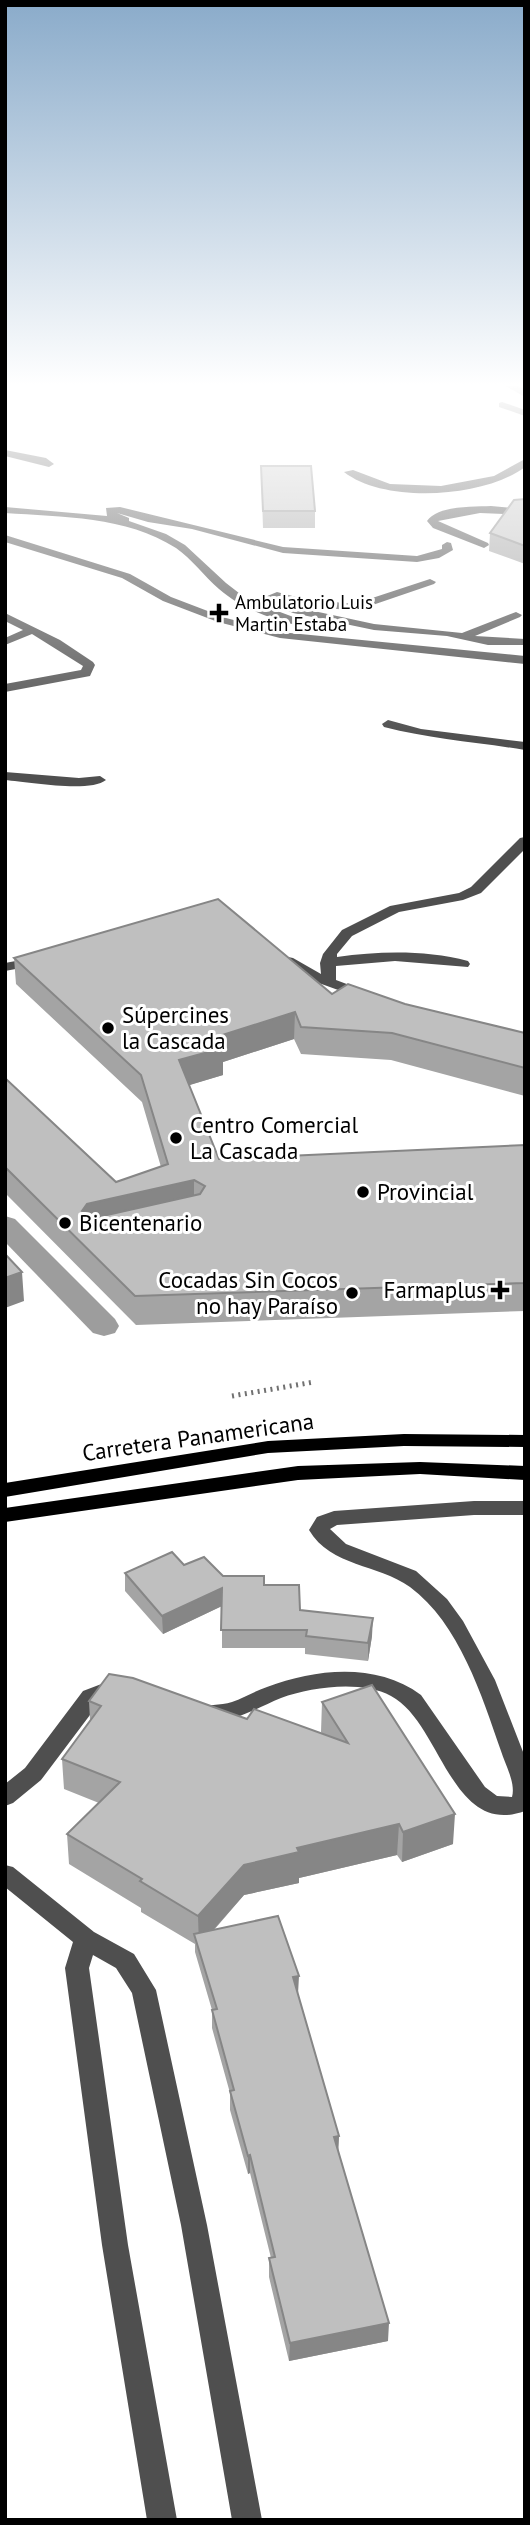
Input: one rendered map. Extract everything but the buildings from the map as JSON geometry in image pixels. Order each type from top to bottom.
[{"type":"main road","name":"Carretera Panamericana","points":[[5,1490],[268,1447],[404,1440],[525,1441]]},
{"type":"main road","points":[[5,1515],[298,1473],[420,1468],[525,1473]]},
{"type":"street","points":[[5,510],[80,515],[140,529],[182,548],[239,600],[261,612],[396,646]]},
{"type":"street","points":[[164,538],[158,531],[110,514],[110,510],[193,526],[283,550],[417,559],[435,556],[448,550],[447,545]]},
{"type":"street","points":[[484,545],[437,526],[432,521],[435,517],[447,513],[498,510],[525,512]]},
{"type":"street","points":[[5,538],[126,576],[167,599],[222,620],[280,635],[525,660]]},
{"type":"street","points":[[430,582],[355,608],[303,602],[277,595],[266,599],[297,611],[374,627],[464,636],[488,642],[525,642]]},
{"type":"street","points":[[464,636],[516,615]]},
{"type":"street","points":[[5,616],[56,642],[89,666],[89,670],[70,677],[5,688]]},
{"type":"street","points":[[5,642],[32,630]]},
{"type":"street","points":[[388,724],[421,733],[454,735],[525,746]]},
{"type":"street","points":[[5,776],[79,782],[100,780]]},
{"type":"street","points":[[328,982],[327,963],[330,954],[347,933],[395,909],[463,896],[476,890],[525,841]]},
{"type":"street","points":[[276,949],[292,966],[382,1002]]},
{"type":"street","points":[[327,963],[398,954],[436,957],[463,964]]},
{"type":"street","points":[[5,967],[54,958]]},
{"type":"street","points":[[181,1711],[214,1714],[251,1706],[285,1690],[340,1680],[379,1683],[401,1691],[418,1702],[474,1791],[489,1803],[506,1807],[522,1802],[525,1790],[499,1712],[454,1624],[421,1584],[394,1569],[326,1542],[319,1530],[324,1522],[334,1518],[474,1508],[525,1508]]},
{"type":"street","points":[[5,1797],[33,1774],[91,1697],[104,1691],[129,1695]]},
{"type":"street","points":[[5,1874],[86,1939],[125,1961],[144,1990],[194,2225],[247,2520]]},
{"type":"street","points":[[86,1939],[77,1968],[115,2245],[162,2520]]},
{"type":"path","points":[[232,1396],[314,1382]]},
{"type":"waterway","points":[[5,1225],[104,1326]]},
{"type":"place","name":"Ambulatorio Luis Martin Estaba","points":[[219,613]]},
{"type":"place","name":"Súpercines la Cascada","points":[[108,1028]]},
{"type":"place","name":"Centro Comercial La Cascada","points":[[176,1138]]},
{"type":"place","name":"Provincial","points":[[363,1192]]},
{"type":"place","name":"Bicentenario","points":[[65,1223]]},
{"type":"place","name":"Farmaplus","points":[[500,1290]]},
{"type":"place","name":"Cocadas Sin Cocos no hay Paraíso","points":[[352,1293]]}]
